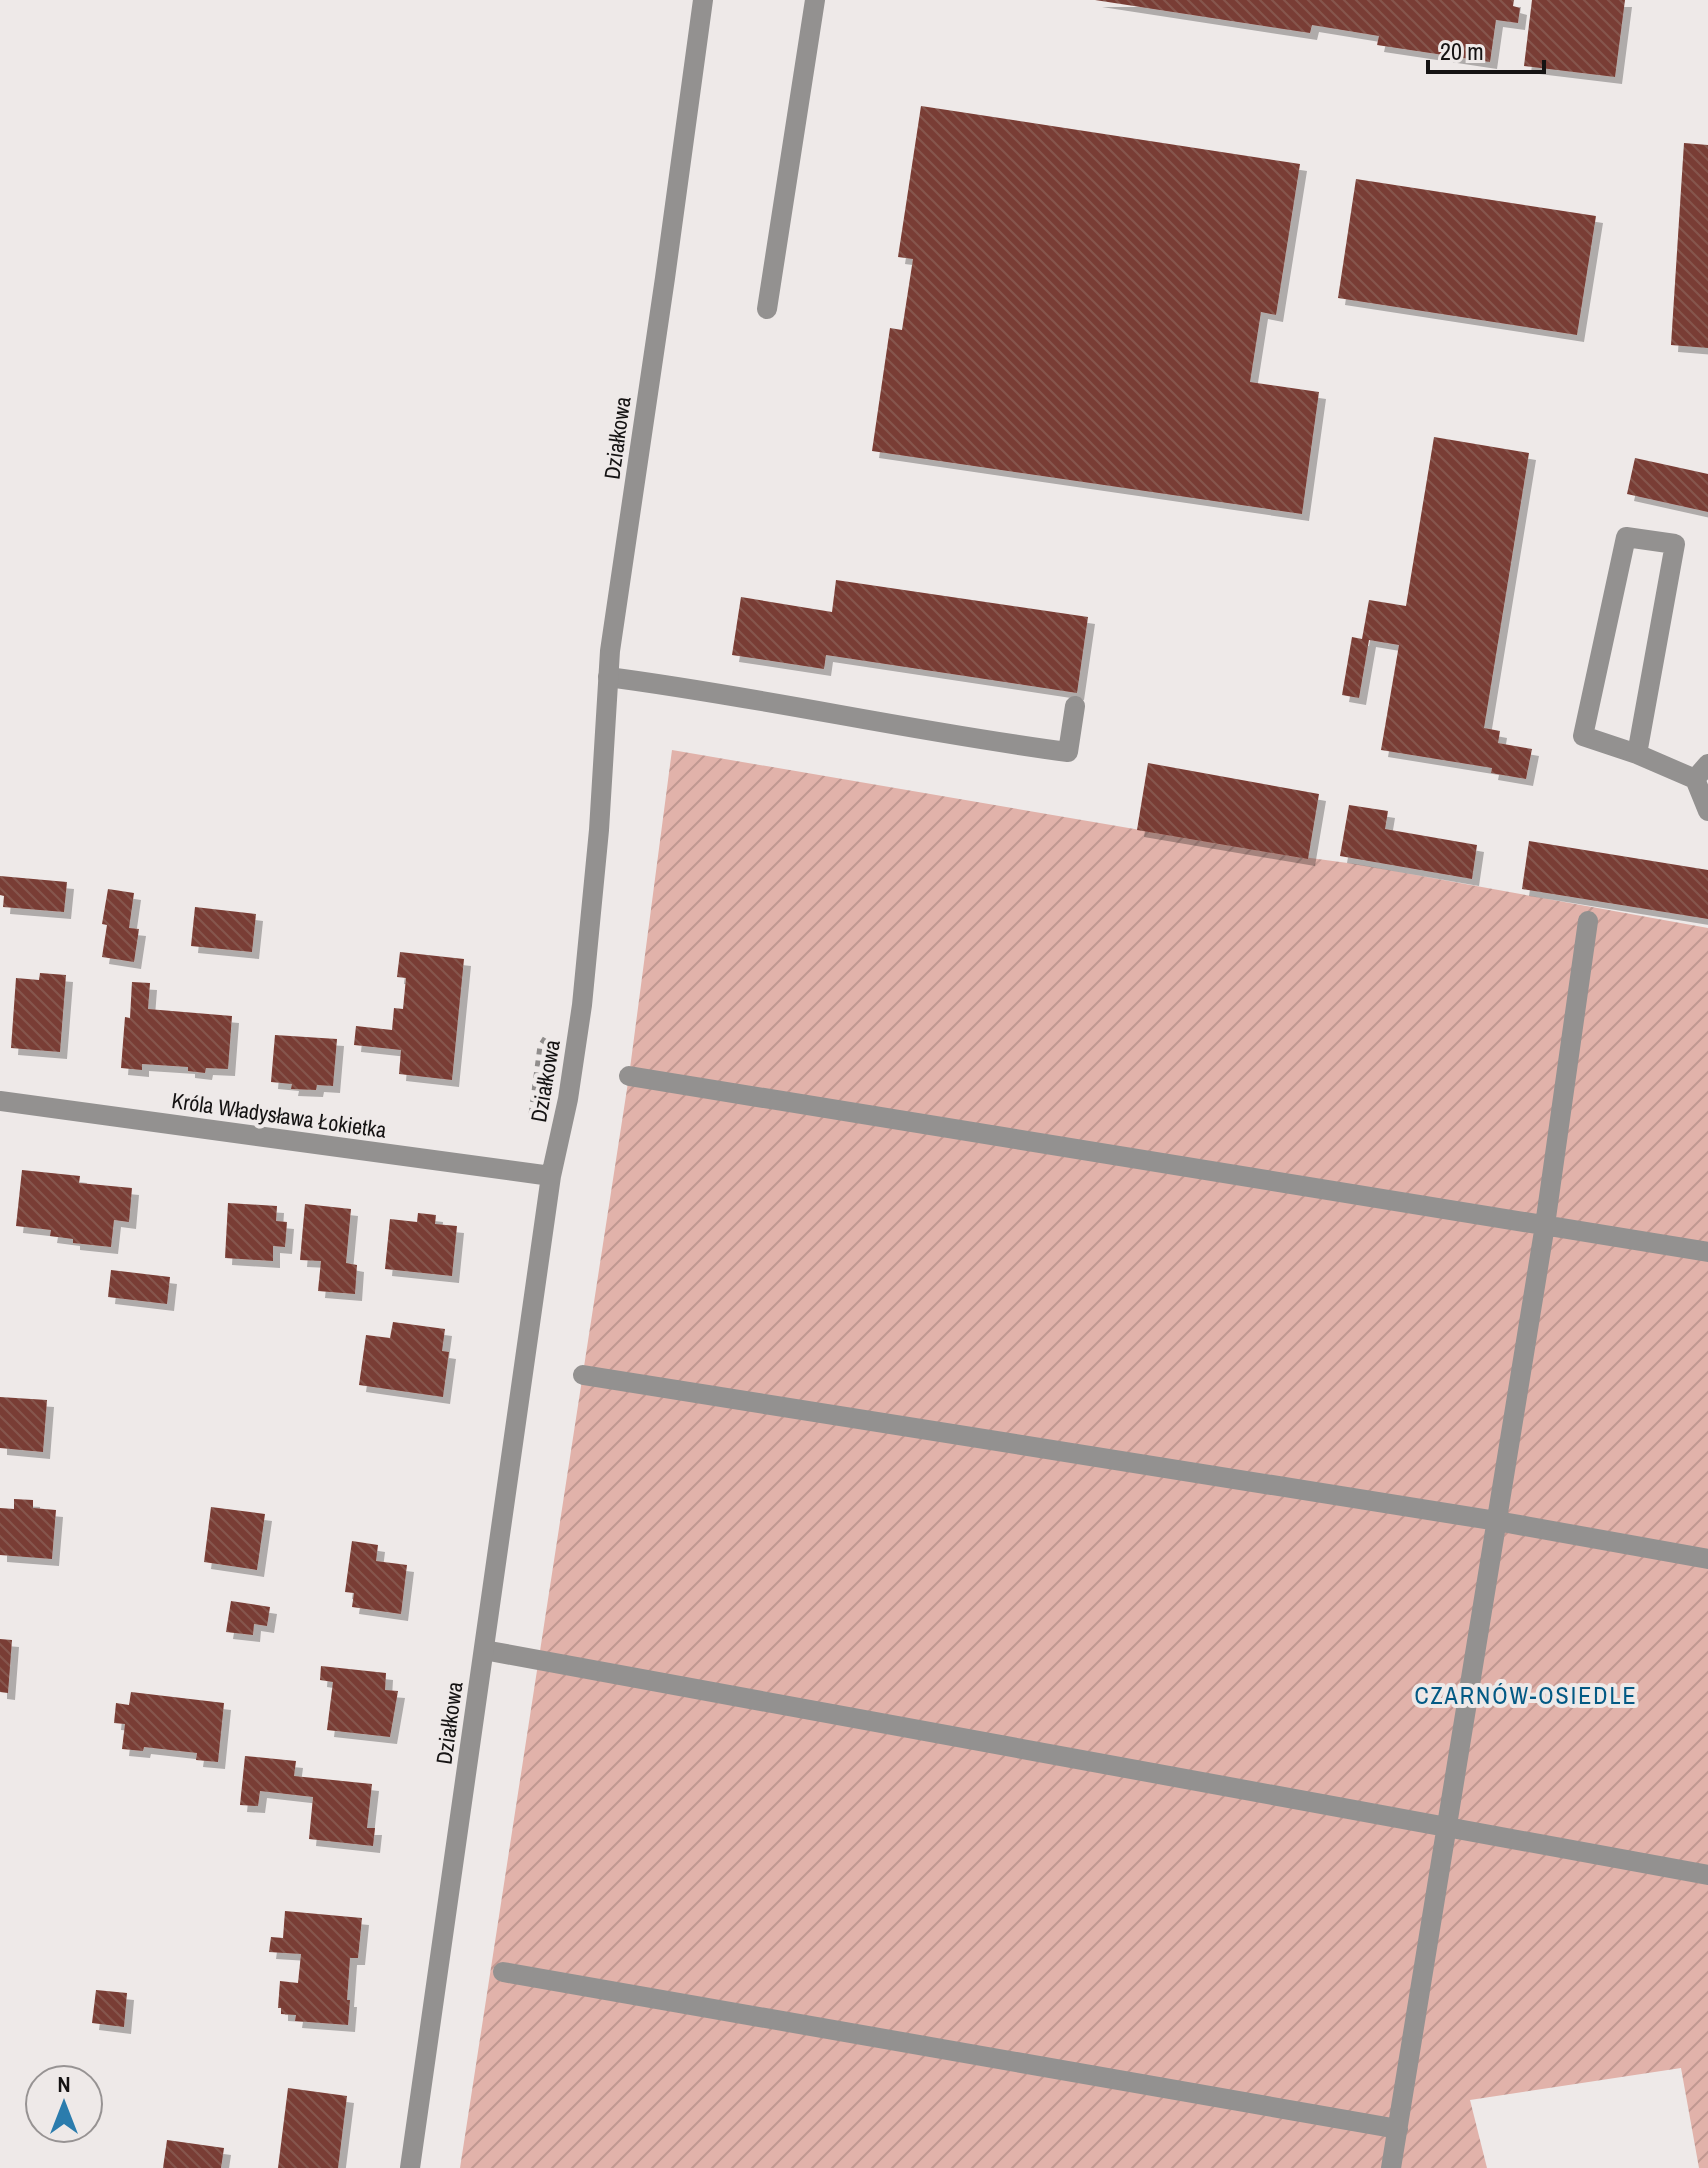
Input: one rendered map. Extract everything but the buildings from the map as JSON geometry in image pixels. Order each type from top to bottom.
[{"type":"street","name":"Działkowa","points":[[410,2168],[551,1176],[568,1099],[582,1005],[599,830],[608,677],[703,0]]},
{"type":"street","points":[[767,309],[815,0]]},
{"type":"street","points":[[1637,754],[1675,544],[1626,537],[1583,736],[1637,754],[1702,771],[1708,811]]},
{"type":"street","points":[[608,677],[693,688],[938,733],[1068,752],[1075,706]]},
{"type":"street","points":[[1391,2168],[1545,1225],[1588,921]]},
{"type":"street","points":[[629,1076],[1708,1252]]},
{"type":"street","name":"Króla Władysława Łokietka","points":[[0,1101],[551,1176]]},
{"type":"street","points":[[583,1375],[1497,1521],[1708,1559]]},
{"type":"street","points":[[484,1650],[1708,1875]]},
{"type":"street","points":[[503,1972],[1398,2129]]},
{"type":"path","points":[[531,1120],[540,1046],[552,1028]]},
{"type":"shaded area","points":[[672,750],[1355,864],[1708,928],[1708,2168],[1699,2168],[1681,2068],[1470,2100],[1487,2168],[460,2168],[629,1076]]},
{"type":"district","name":"CZARNÓW-OSIEDLE","points":[[1526,1696]]}]
